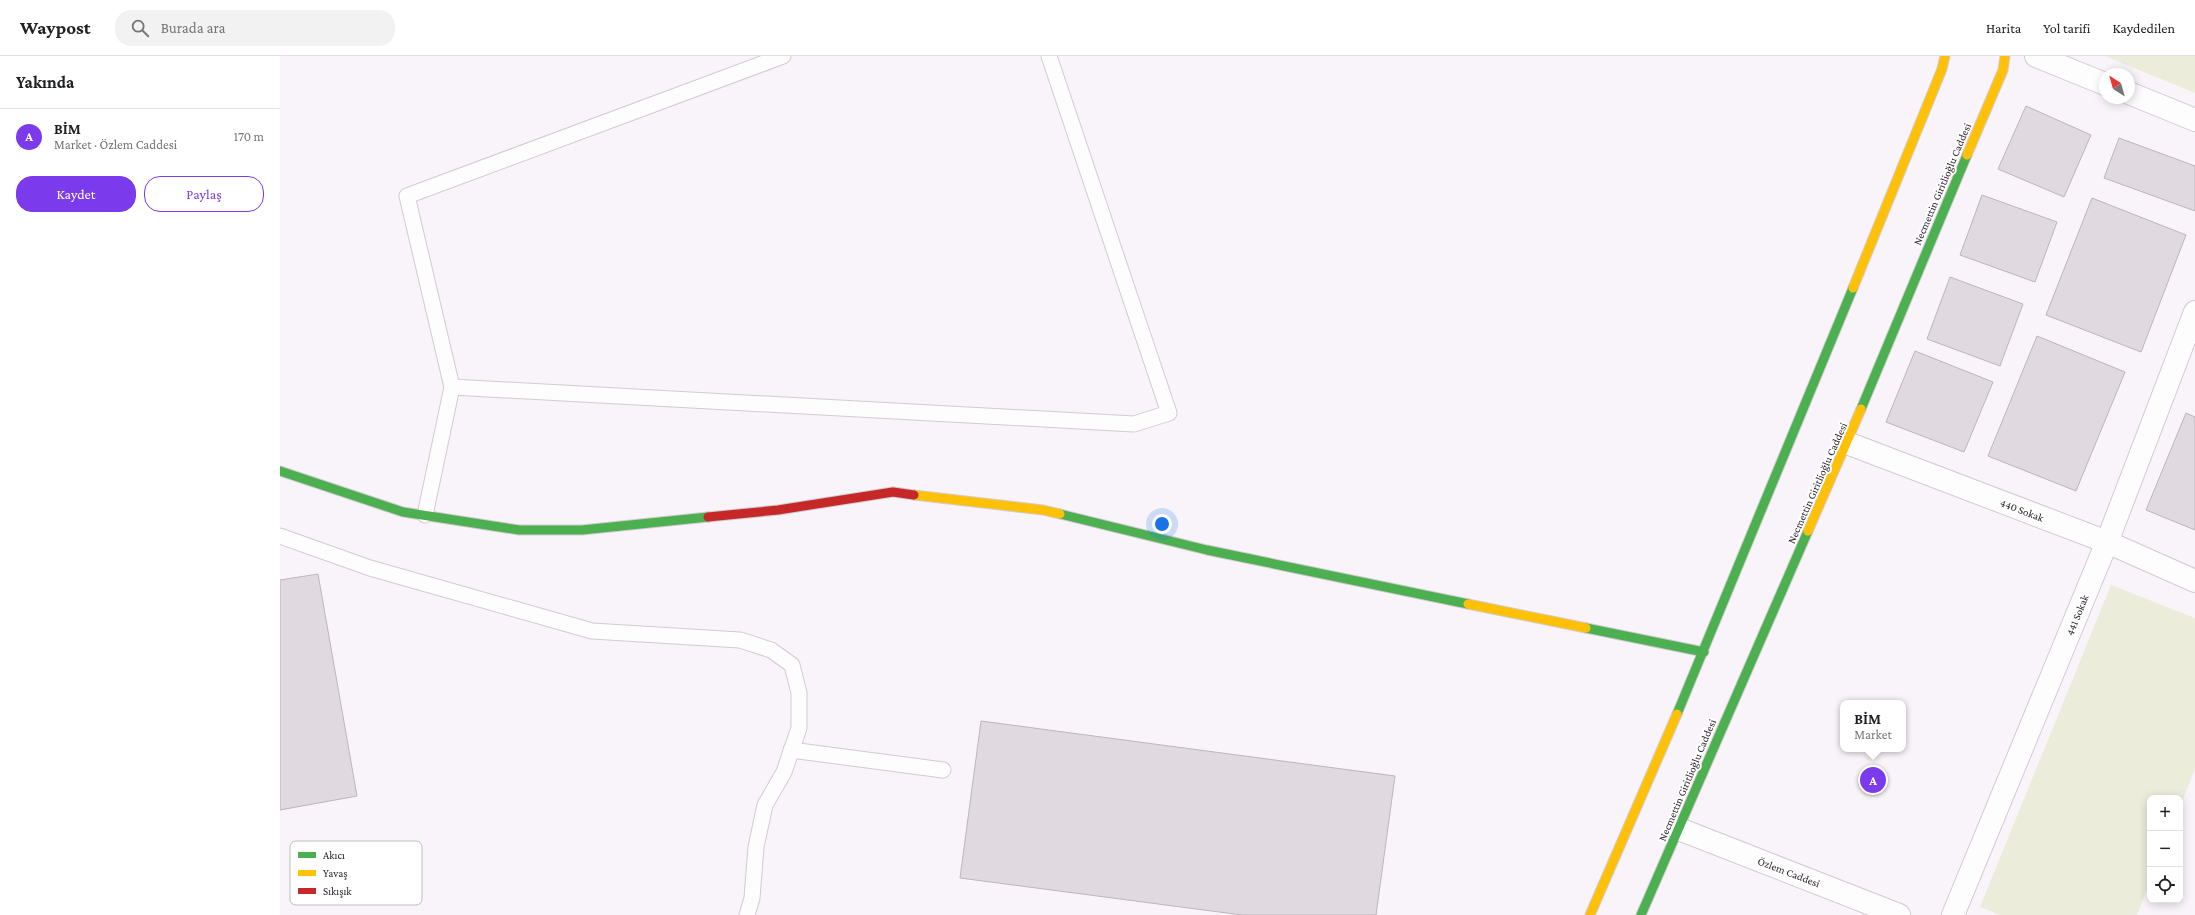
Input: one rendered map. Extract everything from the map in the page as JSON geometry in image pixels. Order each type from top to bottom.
[{"type":"street","points":[[1590,915],[1704,652],[1942,69],[1945,56]]},
{"type":"street","name":"Necmettin Giritlioğlu Caddesi","points":[[1641,915],[1848,443],[2003,70],[2004,56]]},
{"type":"street","points":[[2036,56],[2099,82]]},
{"type":"street","points":[[2135,95],[2195,120]]},
{"type":"street","name":"441 Sokak","points":[[1953,915],[2107,542],[2195,312]]},
{"type":"street","name":"440 Sokak","points":[[1848,443],[2107,542],[2195,581]]},
{"type":"street","points":[[280,471],[403,512],[519,530],[582,530],[778,510],[893,492],[1042,510],[1207,550],[1704,652]]},
{"type":"street","name":"Özlem Caddesi","points":[[1679,829],[1899,915]]},
{"type":"lane","points":[[426,515],[452,387],[407,196],[783,56]]},
{"type":"lane","points":[[452,387],[1134,424],[1169,414],[1049,56]]},
{"type":"lane","points":[[280,536],[370,568],[592,631],[740,640],[771,650],[792,665],[799,693],[799,728],[784,772],[765,806],[756,847],[752,898],[747,915]]},
{"type":"lane","points":[[791,750],[943,770]]},
{"type":"green space","points":[[2105,56],[2195,56],[2195,93],[2135,68]]},
{"type":"green space","points":[[2111,585],[2195,618],[2195,769],[2183,799],[2183,795],[2147,795],[2147,890],[2137,915],[2000,915],[1980,907]]},
{"type":"building","points":[[2026,106],[2091,135],[2064,197],[1998,169]]},
{"type":"building","points":[[2119,138],[2195,166],[2195,211],[2104,178]]},
{"type":"building","points":[[1982,195],[2057,222],[2035,282],[1960,255]]},
{"type":"building","points":[[2092,198],[2186,235],[2141,352],[2046,315]]},
{"type":"building","points":[[1950,277],[2023,304],[2000,366],[1927,339]]},
{"type":"building","points":[[2037,336],[2125,372],[2076,491],[1988,456]]},
{"type":"building","points":[[1915,351],[1993,382],[1964,452],[1886,422]]},
{"type":"building","points":[[2186,413],[2195,417],[2195,530],[2146,510]]},
{"type":"building","points":[[318,574],[357,796],[280,810],[280,580]]},
{"type":"building","points":[[981,721],[1395,776],[1376,915],[1242,915],[960,878]]},
{"type":"traffic: fast","points":[[1861,409],[1967,155]]},
{"type":"traffic: fast","points":[[1677,714],[1853,288]]},
{"type":"traffic: fast","points":[[280,471],[403,512],[519,530],[582,530],[708,517]]},
{"type":"traffic: fast","points":[[1060,514],[1207,550],[1468,604]]},
{"type":"traffic: fast","points":[[1641,915],[1808,531]]},
{"type":"traffic: fast","points":[[1586,628],[1704,652]]},
{"type":"traffic: slow","points":[[1853,288],[1942,69],[1945,56]]},
{"type":"traffic: slow","points":[[1967,155],[2003,70],[2005,56]]},
{"type":"traffic: slow","points":[[1808,531],[1861,409]]},
{"type":"traffic: slow","points":[[914,495],[1043,510],[1060,514]]},
{"type":"traffic: slow","points":[[1468,604],[1586,628]]},
{"type":"traffic: slow","points":[[1590,915],[1677,714]]},
{"type":"traffic: jam","points":[[708,517],[778,510],[893,492],[914,495]]},
{"type":"place","name":"BİM","points":[[1873,780]]}]
